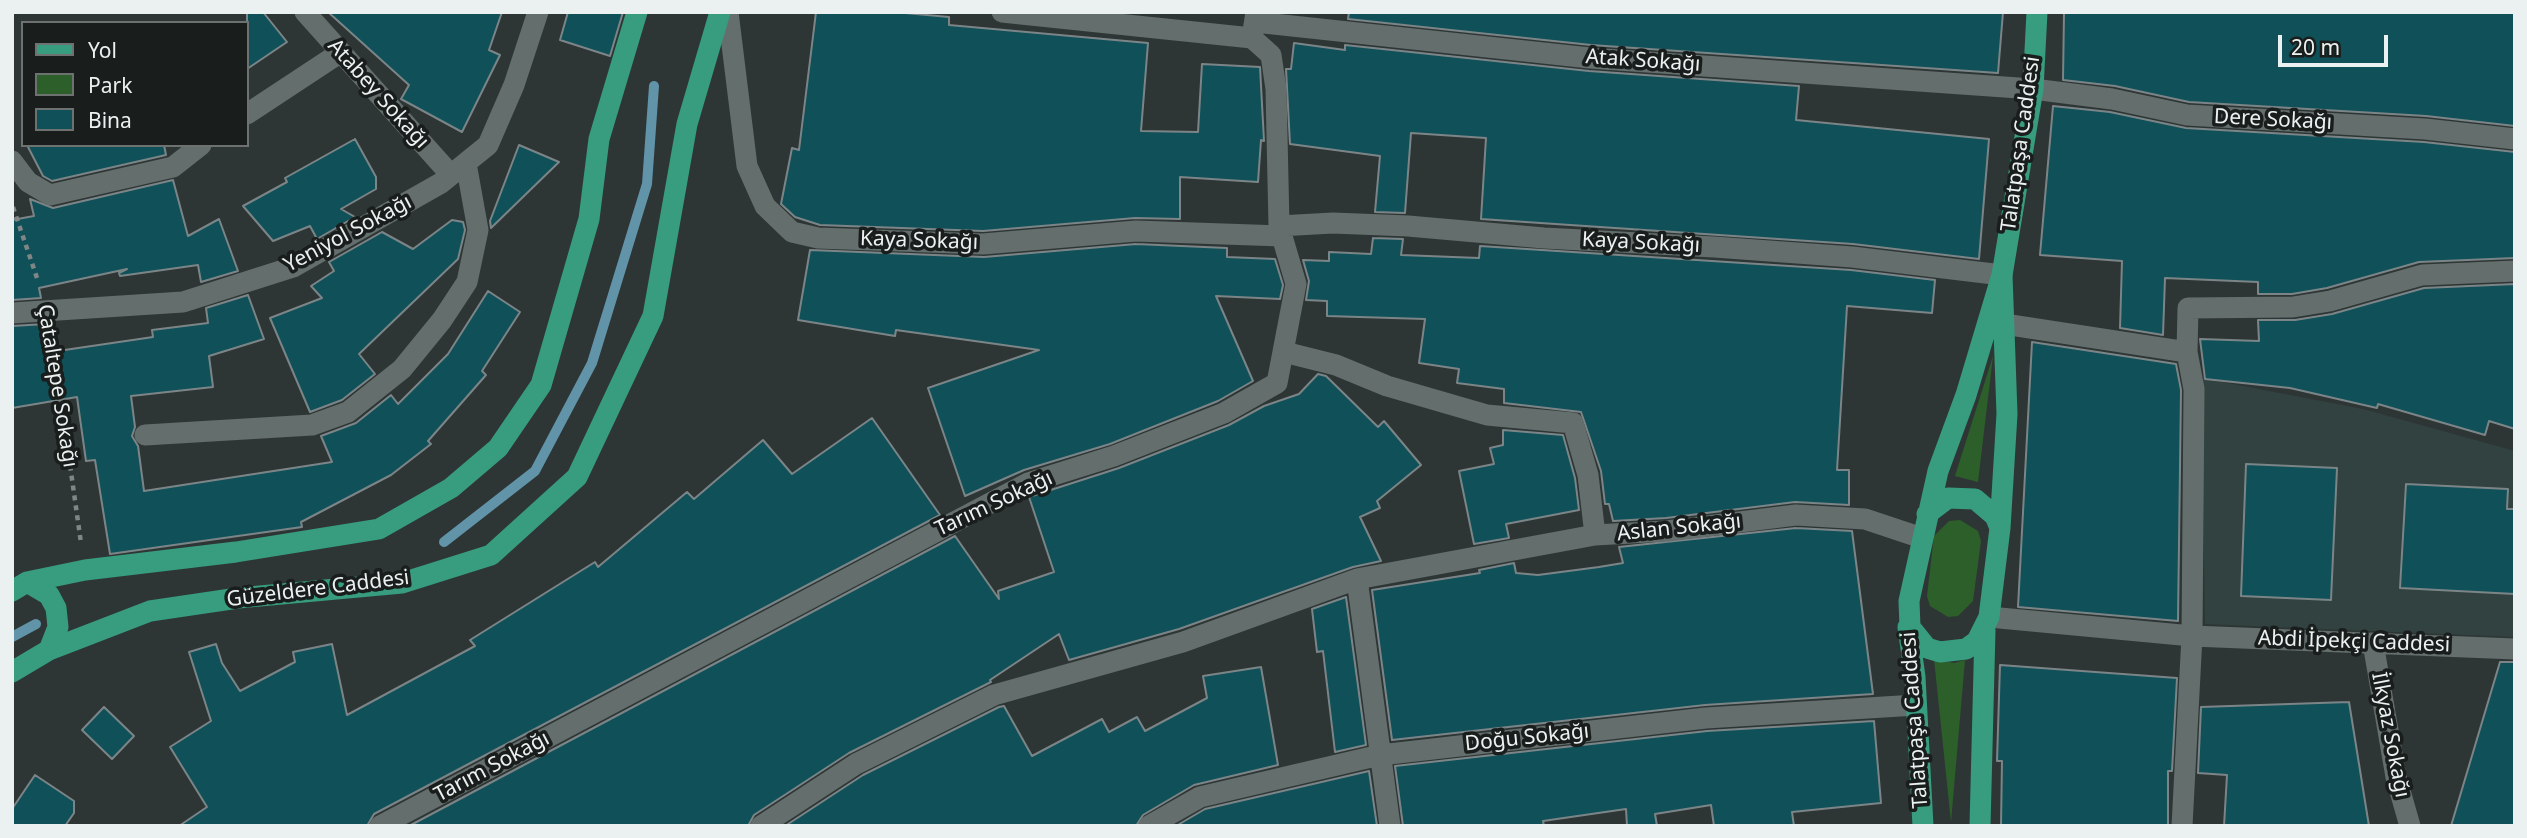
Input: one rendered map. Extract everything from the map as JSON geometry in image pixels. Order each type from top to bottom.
[{"type":"main road","points":[[20,587],[85,570],[236,552],[379,529],[451,488],[498,448],[541,385],[589,219],[599,139],[637,12]]},
{"type":"main road","name":"Güzeldere Caddesi","points":[[12,673],[49,650],[150,611],[238,598],[402,583],[491,555],[577,477],[653,316],[687,124],[720,12]]},
{"type":"main road","name":"Talatpaşa Caddesi","points":[[1923,826],[1916,705],[1907,614],[1938,471],[1966,395],[2002,275],[2033,89],[2037,12]]},
{"type":"main road","name":"Talatpaşa Caddesi","points":[[1987,623],[2000,528],[2007,414],[2002,275]]},
{"type":"main road","points":[[1927,514],[1948,498],[1962,496],[1986,506],[2000,528]]},
{"type":"main road","points":[[20,587],[49,595],[55,608],[58,626],[49,650]]},
{"type":"main road","points":[[1907,614],[1917,639],[1940,652],[1966,649],[1987,623]]},
{"type":"main road","points":[[1980,826],[1987,623]]},
{"type":"street","name":"Atabey Sokağı","points":[[305,12],[341,52],[459,169]]},
{"type":"street","name":"Yeniyol Sokağı","points":[[12,313],[183,302],[293,267],[459,169],[488,145],[514,85],[537,12]]},
{"type":"street","name":"Kaya Sokağı","points":[[728,12],[747,166],[765,206],[792,232],[818,238],[983,244],[1136,232],[1280,231],[1333,223],[1544,239],[1852,257],[2002,275]]},
{"type":"street","name":"Atak Sokağı","points":[[1002,12],[1254,24],[1590,58],[2033,89]]},
{"type":"street","name":"Tarım Sokağı","points":[[380,826],[1028,483],[1114,456],[1224,413],[1277,383],[1296,284],[1280,231],[1271,55],[1254,24]]},
{"type":"street","points":[[248,113],[341,52]]},
{"type":"street","name":"Dere Sokağı","points":[[2033,89],[2112,99],[2187,115],[2425,129],[2515,139]]},
{"type":"street","points":[[12,161],[28,182],[50,195],[173,167],[198,147]]},
{"type":"street","points":[[145,435],[312,425],[348,412],[401,369],[442,320],[467,282],[478,230],[459,169]]},
{"type":"street","points":[[2182,826],[2192,636],[2194,389],[2187,352],[2188,308],[2293,307],[2330,301],[2422,275],[2515,271]]},
{"type":"street","points":[[2004,324],[2187,352]]},
{"type":"street","name":"Aslan Sokağı","points":[[1284,352],[1336,365],[1387,386],[1487,415],[1573,423],[1588,475],[1595,535],[1667,531],[1796,515],[1865,519],[1922,538]]},
{"type":"street","points":[[761,826],[856,764],[994,695],[1183,642],[1357,579],[1595,535]]},
{"type":"street","points":[[1357,579],[1391,826]]},
{"type":"street","name":"Abdi İpekçi Caddesi","points":[[1987,623],[2192,636],[2515,649]]},
{"type":"street","name":"İlkyaz Sokağı","points":[[2373,643],[2396,777],[2410,826]]},
{"type":"street","name":"Doğu Sokağı","points":[[1149,826],[1199,797],[1380,755],[1706,718],[1916,705]]},
{"type":"path","name":"Çataltepe Sokağı","points":[[12,206],[48,309],[85,570]]},
{"type":"shaded area","points":[[2201,378],[2363,409],[2515,451],[2515,637],[2205,624]]},
{"type":"green space","points":[[1993,356],[1978,482],[1955,476]]},
{"type":"green space","points":[[1960,520],[1978,531],[1981,541],[1973,601],[1958,616],[1948,617],[1930,606],[1927,596],[1934,536],[1949,521]]},
{"type":"green space","points":[[1934,659],[1954,663],[1965,660],[1951,822]]},
{"type":"building","points":[[247,12],[263,12],[287,42],[248,68],[248,21]]},
{"type":"building","points":[[328,12],[502,12],[489,50],[500,55],[462,132],[401,99],[409,85]]},
{"type":"building","points":[[568,12],[623,12],[610,56],[560,40]]},
{"type":"building","points":[[816,12],[894,12],[949,17],[949,25],[1148,43],[1141,131],[1198,132],[1202,64],[1260,67],[1264,141],[1261,140],[1258,182],[1180,177],[1180,219],[1135,218],[983,231],[820,225],[795,217],[781,204],[792,148],[799,150]]},
{"type":"building","points":[[1349,12],[2003,12],[1998,73],[1591,45],[1348,19]]},
{"type":"building","points":[[2515,12],[2515,126],[2426,116],[2189,102],[2115,86],[2063,80],[2064,13]]},
{"type":"building","points":[[1294,43],[1345,50],[1345,45],[1589,71],[1799,86],[1796,120],[1989,139],[1979,259],[1853,244],[1481,219],[1486,138],[1411,133],[1405,213],[1375,212],[1380,156],[1290,144],[1286,69],[1291,69]]},
{"type":"building","points":[[2053,106],[2110,112],[2186,128],[2424,142],[2515,152],[2515,258],[2419,262],[2327,288],[2292,294],[2258,294],[2258,282],[2165,278],[2163,335],[2120,328],[2122,261],[2040,255]]},
{"type":"building","points":[[355,139],[376,177],[376,189],[341,209],[355,217],[317,239],[310,226],[273,241],[243,206],[287,182],[285,178]]},
{"type":"building","points":[[519,145],[559,162],[491,228],[490,221]]},
{"type":"building","points":[[28,147],[164,147],[166,155],[52,181],[43,176]]},
{"type":"building","points":[[173,180],[188,236],[219,219],[238,271],[201,282],[198,265],[120,276],[119,273],[127,269],[39,288],[41,298],[12,300],[12,220],[34,216],[30,199],[53,208]]},
{"type":"building","points":[[452,220],[463,222],[465,230],[458,259],[359,354],[375,374],[342,400],[310,412],[270,318],[322,298],[311,286],[334,271],[329,262],[382,232],[413,249]]},
{"type":"building","points":[[1373,238],[1403,239],[1401,255],[1479,258],[1480,246],[1851,270],[1935,280],[1932,313],[1847,306],[1837,470],[1849,470],[1849,505],[1795,502],[1666,518],[1613,521],[1609,504],[1605,504],[1601,471],[1581,412],[1504,403],[1504,389],[1457,383],[1459,369],[1419,363],[1425,319],[1327,316],[1327,301],[1306,300],[1309,281],[1303,260],[1329,261],[1329,252],[1371,254]]},
{"type":"building","points":[[1136,244],[1227,248],[1227,257],[1275,259],[1283,285],[1280,299],[1216,296],[1253,381],[1218,401],[1110,444],[1024,470],[965,496],[928,388],[1039,350],[896,330],[895,336],[798,320],[810,250],[984,257]]},
{"type":"building","points":[[2515,284],[2515,429],[2489,421],[2485,435],[2378,404],[2377,408],[2290,388],[2205,379],[2200,339],[2259,341],[2258,320],[2295,320],[2332,314],[2424,288]]},
{"type":"building","points":[[488,291],[520,312],[482,371],[486,375],[428,441],[431,444],[391,475],[301,522],[302,527],[110,554],[95,460],[86,461],[77,397],[12,408],[12,326],[46,324],[51,352],[153,337],[152,330],[208,323],[206,308],[248,295],[264,339],[209,356],[213,387],[131,396],[135,427],[132,436],[138,446],[144,491],[332,462],[321,436],[356,423],[391,395],[398,404],[448,354]]},
{"type":"building","points":[[2032,342],[2176,364],[2181,390],[2178,621],[2018,607]]},
{"type":"building","points":[[1318,374],[1326,376],[1378,427],[1384,421],[1421,465],[1377,501],[1380,508],[1360,517],[1381,561],[1353,567],[1179,629],[1069,660],[1059,634],[990,680],[991,682],[849,753],[754,815],[748,826],[409,826],[955,536],[999,599],[998,591],[1054,572],[1029,497],[1119,468],[1229,425],[1264,406],[1299,394]]},
{"type":"building","points":[[872,418],[940,515],[374,814],[367,826],[179,826],[207,807],[170,747],[211,721],[189,652],[216,644],[222,663],[240,691],[295,662],[293,652],[332,644],[347,715],[475,646],[470,640],[595,562],[598,567],[687,492],[694,499],[763,440],[792,474]]},
{"type":"building","points":[[1503,430],[1563,435],[1575,478],[1579,510],[1506,524],[1509,538],[1474,544],[1459,471],[1494,464],[1490,448],[1503,445]]},
{"type":"building","points":[[2246,464],[2337,468],[2331,600],[2241,596]]},
{"type":"building","points":[[2406,484],[2508,489],[2507,509],[2515,509],[2515,594],[2400,588]]},
{"type":"building","points":[[1796,528],[1852,531],[1873,694],[1705,705],[1392,740],[1372,590],[1480,573],[1479,570],[1514,563],[1516,573],[1538,575],[1599,567],[1623,563],[1619,547]]},
{"type":"building","points":[[1346,597],[1366,745],[1335,752],[1323,651],[1317,652],[1312,609]]},
{"type":"building","points":[[2500,662],[2515,662],[2515,826],[2451,826]]},
{"type":"building","points":[[2000,665],[2177,678],[2172,771],[2168,771],[2168,826],[2001,826],[2002,761],[1997,761]]},
{"type":"building","points":[[1261,667],[1278,765],[1194,785],[1143,815],[1136,826],[785,826],[863,775],[999,707],[1004,706],[1032,756],[1102,719],[1109,732],[1137,717],[1145,731],[1207,698],[1203,676]]},
{"type":"building","points":[[2349,702],[2369,826],[2224,826],[2227,775],[2198,773],[2201,707]]},
{"type":"building","points":[[104,707],[134,736],[112,759],[82,730]]},
{"type":"building","points":[[1874,721],[1881,803],[1792,812],[1794,826],[1714,826],[1711,805],[1655,814],[1657,826],[1627,826],[1626,809],[1543,821],[1544,826],[1403,826],[1395,766],[1707,731]]},
{"type":"building","points":[[1369,771],[1377,826],[1176,826],[1205,809]]},
{"type":"building","points":[[35,775],[74,801],[74,813],[65,826],[12,826],[12,809]]},
{"type":"waterway","points":[[444,542],[535,471],[592,363],[647,184],[654,86]]},
{"type":"waterway","points":[[12,637],[36,624]]}]
